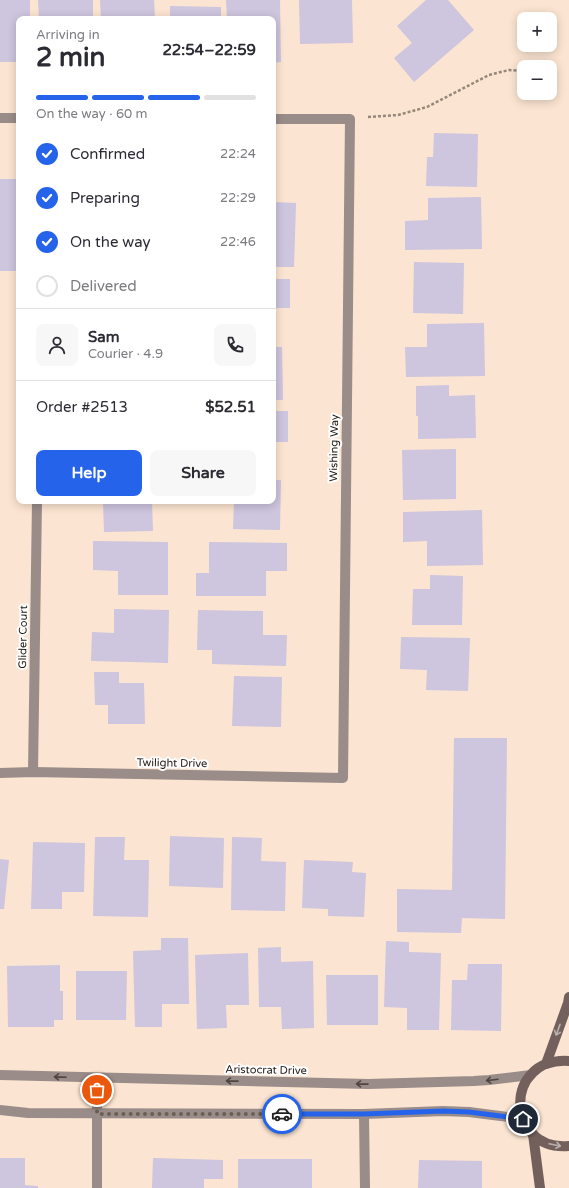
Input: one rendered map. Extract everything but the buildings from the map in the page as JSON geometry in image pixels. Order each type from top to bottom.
[{"type":"street","points":[[0,118],[16,118]]},
{"type":"street","points":[[276,119],[350,119]]},
{"type":"street","name":"Wishing Way","points":[[343,778],[350,119]]},
{"type":"street","name":"Glider Court","points":[[33,772],[37,504]]},
{"type":"street","name":"Twilight Drive","points":[[0,773],[33,772],[343,778]]},
{"type":"street","points":[[546,1064],[568,1004],[569,997]]},
{"type":"street","points":[[569,1061],[560,1060],[546,1064],[531,1074],[524,1084],[520,1108],[523,1119],[533,1134],[543,1141],[555,1146],[569,1146]]},
{"type":"street","name":"Aristocrat Drive","points":[[0,1076],[368,1084],[489,1080],[531,1074]]},
{"type":"street","points":[[97,1078],[97,1188]]},
{"type":"street","points":[[0,1110],[28,1114],[364,1114],[443,1111],[469,1112],[523,1119]]},
{"type":"street","points":[[364,1114],[365,1188]]},
{"type":"street","points":[[533,1134],[540,1188]]},
{"type":"path","points":[[350,119],[398,115],[427,107],[489,75],[509,70],[517,71]]},
{"type":"way so far","points":[[97,1090],[97,1114],[282,1114]]},
{"type":"route","points":[[282,1114],[364,1114],[443,1111],[469,1112],[523,1119]]}]
